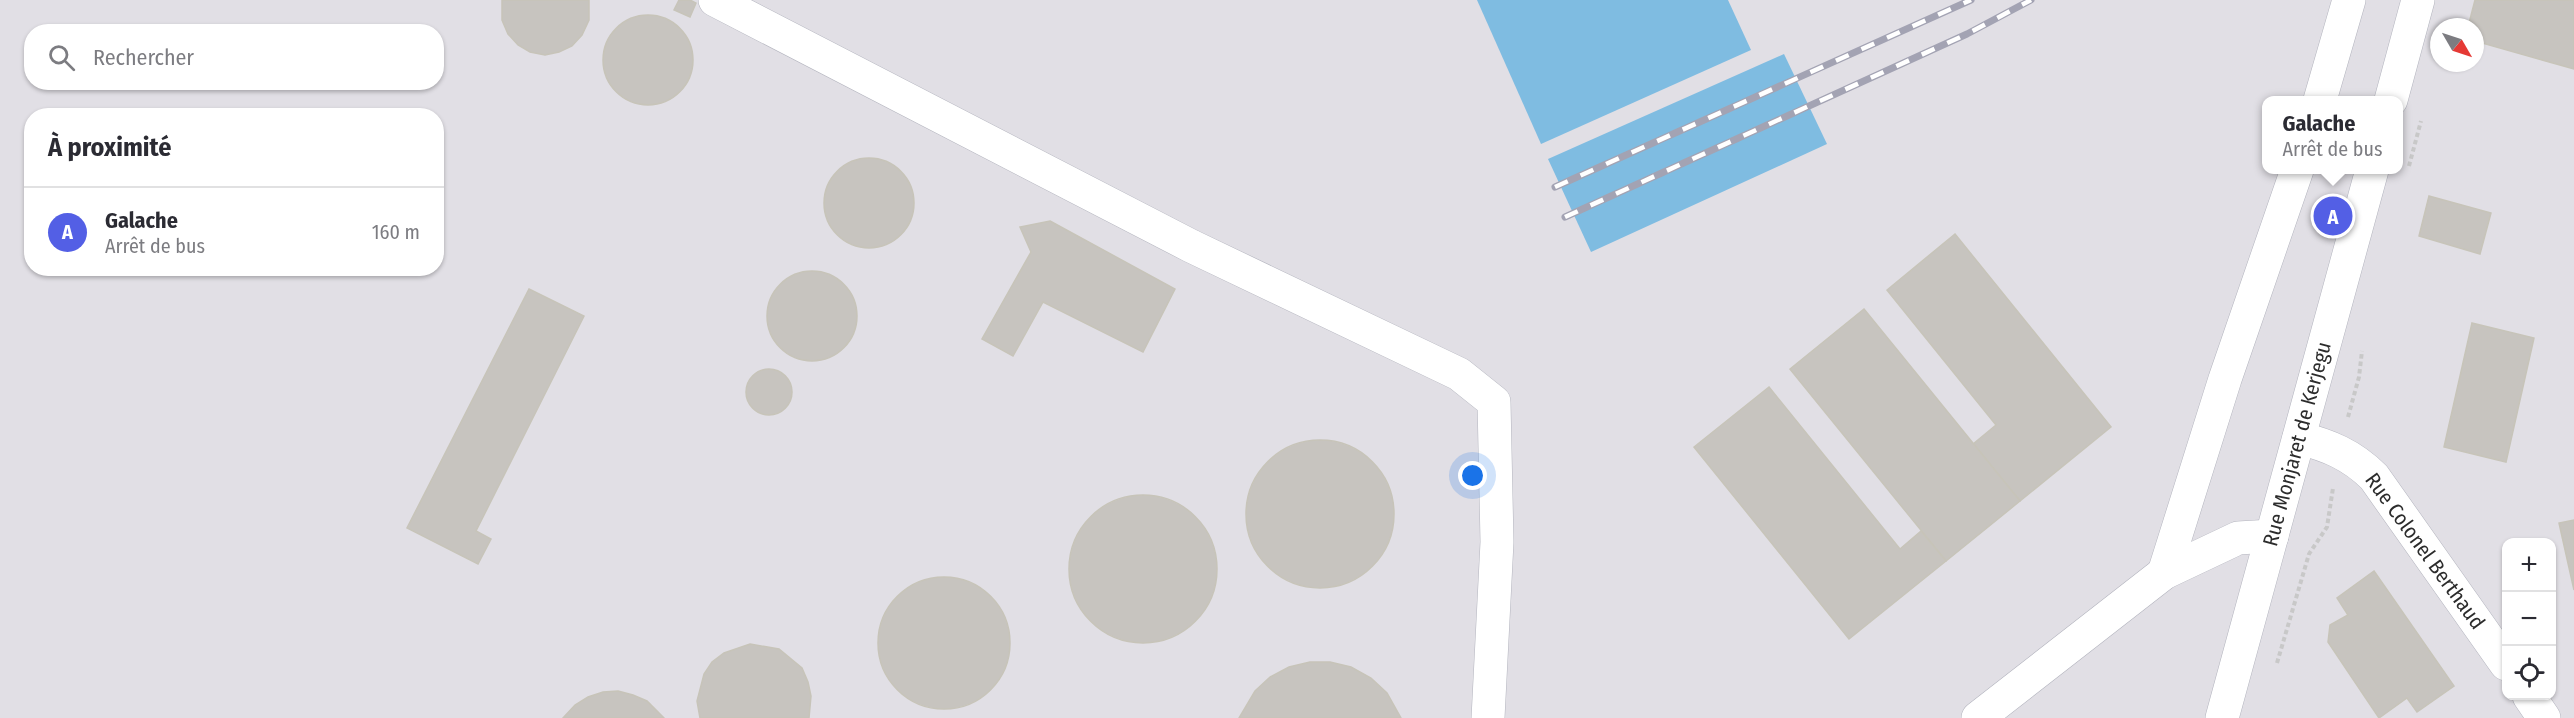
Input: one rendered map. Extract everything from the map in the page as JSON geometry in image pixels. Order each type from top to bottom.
[{"type":"street","points":[[715,0],[1191,246],[1459,374],[1494,402],[1497,542],[1488,718]]},
{"type":"street","points":[[2321,96],[2349,0]]},
{"type":"street","points":[[2392,96],[2418,0]]},
{"type":"street","points":[[2164,573],[2225,379],[2296,174]]},
{"type":"street","name":"Rue Monjaret de Kerjegu","points":[[2222,718],[2371,174]]},
{"type":"street","name":"Rue Colonel Berthaud","points":[[2299,438],[2338,451],[2361,464],[2384,489],[2502,658]]},
{"type":"street","points":[[1977,718],[2164,573],[2238,538],[2272,536]]},
{"type":"street","points":[[2532,700],[2544,718]]},
{"type":"path","points":[[2274,674],[2309,554],[2327,527],[2338,451],[2359,377]]},
{"type":"shaded area","points":[[0,0],[2574,0],[2574,718],[0,718]]},
{"type":"water","points":[[1477,0],[1728,0],[1751,50],[1541,144]]},
{"type":"water","points":[[1784,54],[1827,144],[1591,252],[1548,159]]},
{"type":"building","points":[[502,0],[589,0],[589,20],[582,35],[572,46],[545,55],[530,52],[518,45],[508,34],[502,20]]},
{"type":"building","points":[[679,0],[690,0],[696,3],[690,17],[674,10]]},
{"type":"building","points":[[2475,0],[2574,0],[2574,69],[2484,44],[2484,18],[2470,18]]},
{"type":"building","points":[[648,15],[665,19],[680,28],[689,43],[693,60],[689,77],[680,92],[665,101],[648,105],[631,101],[616,92],[607,77],[603,60],[607,43],[616,28],[631,19]]},
{"type":"building","points":[[869,158],[886,161],[901,171],[911,186],[914,203],[911,220],[901,235],[886,245],[869,248],[852,245],[837,235],[827,220],[824,203],[827,186],[837,171],[852,161]]},
{"type":"building","points":[[2429,196],[2491,213],[2480,254],[2419,236]]},
{"type":"building","points":[[1050,221],[1175,289],[1143,352],[1043,302],[1013,356],[982,339],[1031,252],[1020,227]]},
{"type":"building","points":[[1955,234],[2111,427],[2020,501],[1973,444],[1996,425],[1887,290]]},
{"type":"building","points":[[812,271],[829,274],[844,284],[854,299],[857,316],[854,333],[844,348],[829,358],[812,361],[795,358],[780,348],[770,333],[767,316],[770,299],[780,284],[795,274]]},
{"type":"building","points":[[529,289],[584,316],[476,531],[491,539],[478,564],[407,528]]},
{"type":"building","points":[[1864,309],[2020,501],[1946,561],[1790,369]]},
{"type":"building","points":[[2472,323],[2534,338],[2506,462],[2444,447]]},
{"type":"building","points":[[774,369],[786,375],[791,383],[791,401],[786,409],[778,414],[764,415],[756,412],[749,405],[746,387],[749,379],[756,372]]},
{"type":"building","points":[[1769,387],[1900,549],[1921,531],[1946,561],[1849,639],[1694,447]]},
{"type":"building","points":[[1320,440],[1348,445],[1373,461],[1389,486],[1394,514],[1389,542],[1373,567],[1348,583],[1320,588],[1292,583],[1267,567],[1251,542],[1246,514],[1251,486],[1267,461],[1292,445]]},
{"type":"building","points":[[1143,495],[1171,500],[1196,516],[1212,541],[1217,569],[1212,597],[1196,622],[1171,638],[1143,643],[1115,638],[1090,622],[1074,597],[1069,569],[1074,541],[1090,516],[1115,500]]},
{"type":"building","points":[[2574,520],[2574,590],[2559,523]]},
{"type":"building","points":[[2374,571],[2454,686],[2417,712],[2407,698],[2379,718],[2328,642],[2330,625],[2348,615],[2337,598]]},
{"type":"building","points":[[944,577],[969,582],[991,596],[1005,618],[1010,643],[1005,668],[991,690],[969,704],[944,709],[919,704],[897,690],[883,668],[878,643],[883,618],[897,596],[919,582]]},
{"type":"building","points":[[750,644],[779,649],[802,668],[811,696],[809,718],[700,718],[697,701],[704,674],[712,662],[724,653]]},
{"type":"building","points":[[1310,662],[1330,662],[1351,667],[1371,678],[1387,693],[1401,718],[1239,718],[1255,691],[1270,677],[1289,667]]},
{"type":"building","points":[[618,691],[647,701],[664,718],[563,718],[575,705],[588,697],[603,692]]},
{"type":"railway","points":[[1555,187],[1971,0]]},
{"type":"railway","points":[[1565,217],[1967,34],[2031,0]]},
{"type":"place","name":"Galache","points":[[2333,216]]}]
